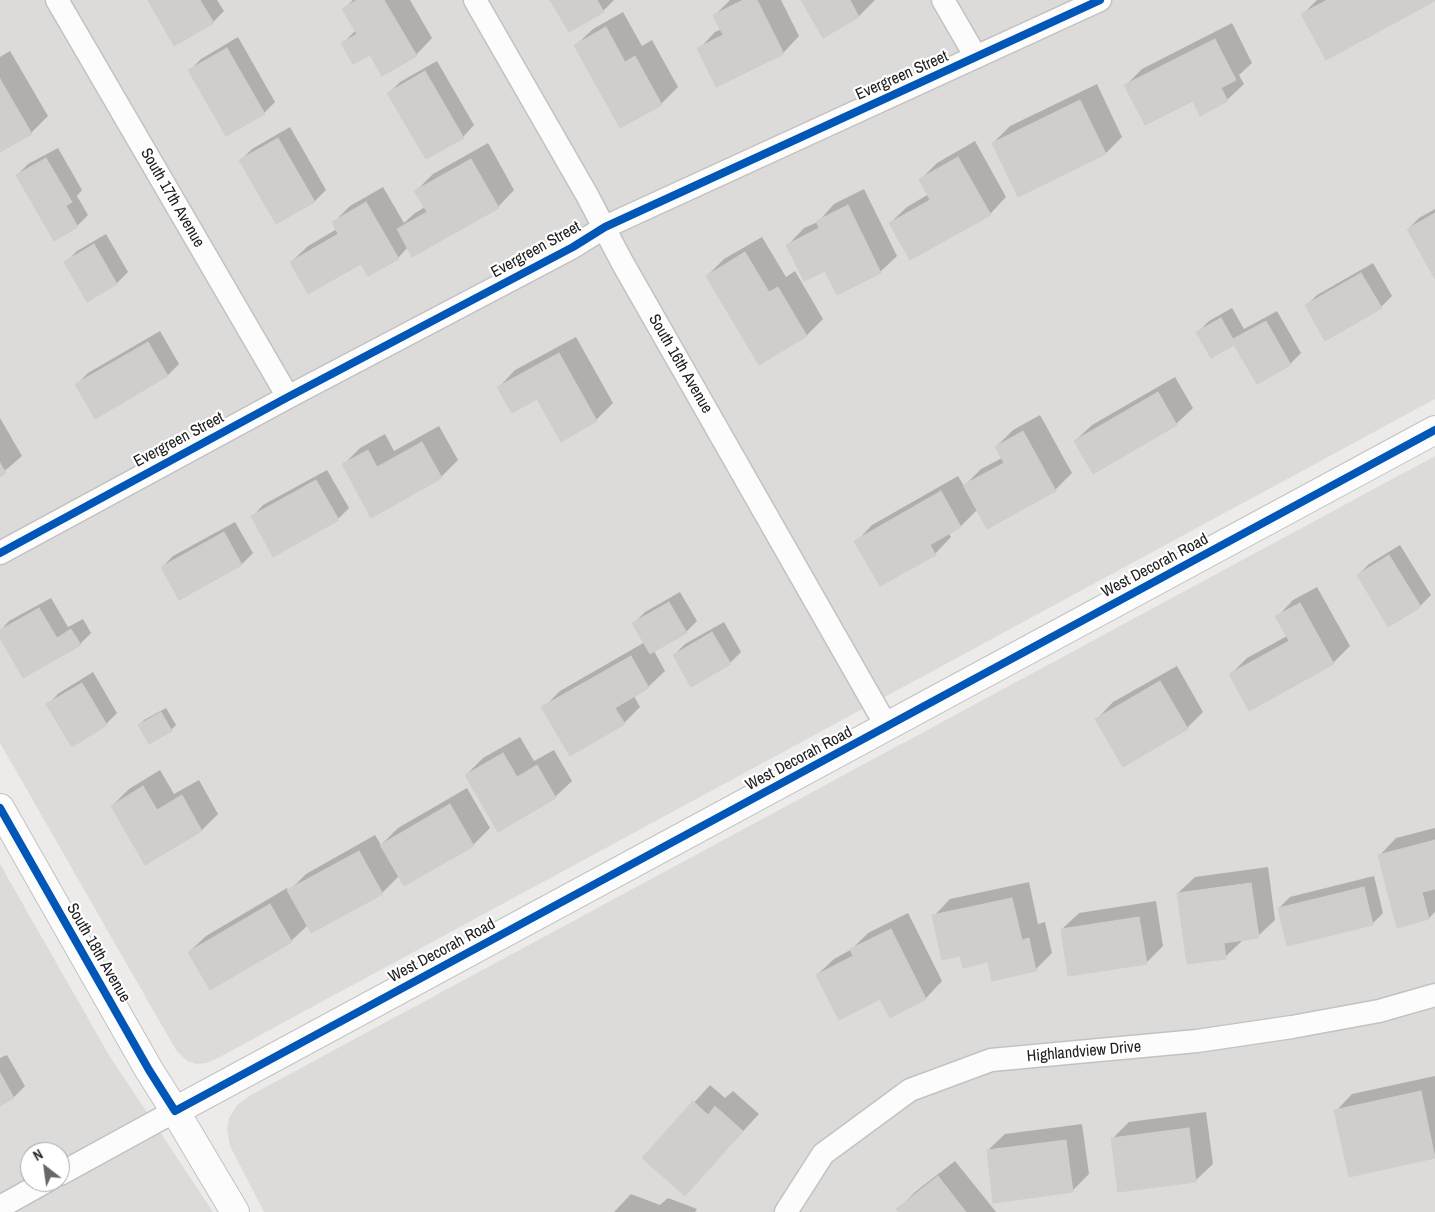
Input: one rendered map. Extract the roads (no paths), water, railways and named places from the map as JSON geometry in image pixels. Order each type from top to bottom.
[{"type":"street","name":"South 17th Avenue","points":[[57,0],[288,397]]},
{"type":"street","name":"South 16th Avenue","points":[[475,0],[605,227],[626,271],[887,726]]},
{"type":"street","points":[[943,0],[976,57]]},
{"type":"street","name":"Evergreen Street","points":[[0,553],[288,397],[573,247],[605,227],[1100,0]]},
{"type":"street","name":"West Decorah Road","points":[[70,1169],[1435,430]]},
{"type":"street","name":"South 18th Avenue","points":[[0,808],[148,1070],[175,1111],[235,1212]]},
{"type":"street","name":"Highlandview Drive","points":[[786,1212],[823,1154],[831,1148],[910,1090],[991,1060],[1206,1040],[1292,1027],[1379,1010],[1435,995]]},
{"type":"street","points":[[0,1207],[27,1192]]}]
